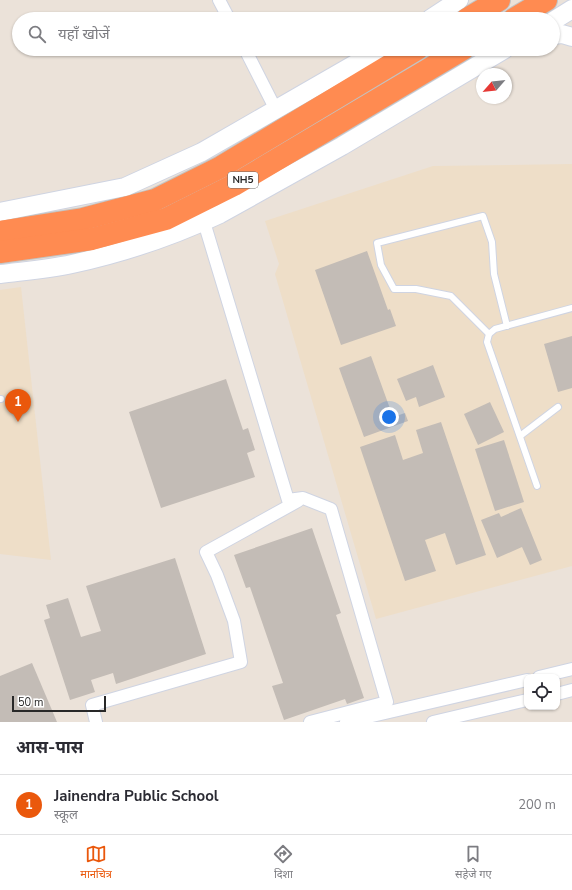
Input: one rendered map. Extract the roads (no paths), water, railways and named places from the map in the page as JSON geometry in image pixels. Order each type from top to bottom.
[{"type":"highway","points":[[526,12],[546,0]]},
{"type":"highway","name":"NH5","points":[[0,232],[83,219],[155,200],[221,168],[405,56]]},
{"type":"highway","name":"NH5","points":[[0,252],[92,239],[166,218],[234,185],[451,56]]},
{"type":"street","points":[[219,0],[225,12]]},
{"type":"street","points":[[441,12],[459,0]]},
{"type":"street","points":[[560,17],[572,10]]},
{"type":"street","points":[[560,34],[572,37]]},
{"type":"street","points":[[249,56],[276,110]]},
{"type":"street","points":[[0,212],[125,187],[202,152],[369,56]]},
{"type":"street","points":[[0,274],[72,264],[130,249],[204,222],[342,146],[493,56]]},
{"type":"street","points":[[204,222],[288,500],[303,498],[331,509],[387,702],[310,722]]},
{"type":"street","points":[[96,722],[92,705],[241,662],[234,622],[217,575],[206,552],[303,498]]},
{"type":"street","points":[[551,674],[572,669]]},
{"type":"street","points":[[346,722],[396,716],[524,681]]},
{"type":"street","points":[[560,693],[572,690]]},
{"type":"street","points":[[433,722],[524,701]]},
{"type":"lane","points":[[488,334],[451,296],[416,289],[394,289],[380,265],[377,242],[484,216],[492,242],[494,274],[507,326]]},
{"type":"lane","points":[[537,486],[487,342],[488,334],[495,329],[572,308]]},
{"type":"lane","points":[[520,436],[558,407]]},
{"type":"place","name":"Jainendra Public School","points":[[18,422]]}]
